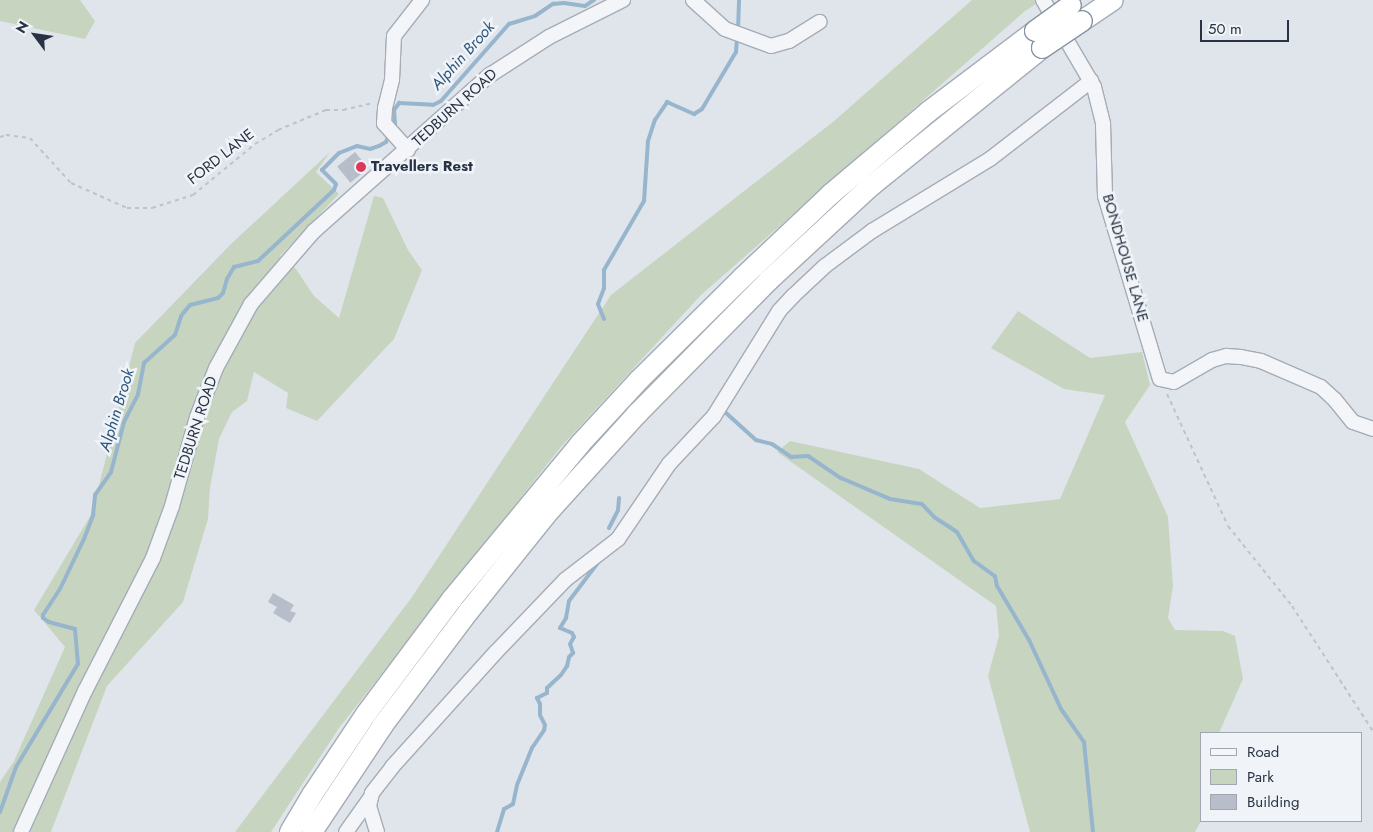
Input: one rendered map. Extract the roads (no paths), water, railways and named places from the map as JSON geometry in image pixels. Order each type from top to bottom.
[{"type":"highway","points":[[312,832],[384,725],[469,611],[550,510],[637,414],[769,280],[871,186],[1077,9],[1113,0]]},
{"type":"highway","points":[[290,832],[312,795],[366,714],[452,599],[580,444],[639,380],[742,278],[831,194],[928,112],[1039,40]]},
{"type":"street","points":[[408,150],[384,123],[386,100],[392,80],[394,36],[422,0]]},
{"type":"street","name":"TEDBURN ROAD","points":[[21,832],[85,691],[154,558],[172,506],[196,417],[216,368],[251,304],[314,232],[490,75],[519,54],[623,0]]},
{"type":"street","points":[[693,0],[725,29],[771,46],[789,41],[819,22]]},
{"type":"street","name":"BONDHOUSE LANE","points":[[1043,0],[1091,81],[1103,124],[1105,196],[1160,379],[1174,382],[1212,360],[1226,356],[1241,356],[1268,364],[1321,387],[1335,400],[1353,422],[1373,429]]},
{"type":"street","points":[[346,832],[392,767],[496,652],[565,580],[618,539],[669,464],[714,416],[779,312],[793,296],[825,266],[872,230],[990,159],[1091,81]]},
{"type":"street","points":[[371,796],[369,806],[377,832]]},
{"type":"waterway","name":"Alphin Brook","points":[[392,129],[395,124],[394,110],[399,103],[433,105],[441,101],[509,24],[535,16],[553,4],[564,3],[585,6],[594,0]]},
{"type":"waterway","points":[[738,30],[739,0]]},
{"type":"waterway","points":[[604,319],[598,304],[604,288],[604,270],[644,201],[648,141],[655,120],[667,102],[694,114],[702,109],[736,52],[737,37]]},
{"type":"waterway","name":"Alphin Brook","points":[[0,812],[16,767],[78,664],[75,629],[49,622],[43,618],[43,615],[60,589],[84,539],[93,515],[95,495],[111,472],[124,422],[138,394],[144,363],[175,335],[181,316],[190,305],[218,298],[223,293],[227,279],[234,267],[258,261],[334,190],[336,184],[322,170],[339,153],[357,146],[370,149],[379,146],[386,142],[389,135]]},
{"type":"waterway","points":[[725,412],[756,440],[772,444],[791,457],[808,456],[841,478],[890,499],[922,504],[934,517],[957,532],[974,561],[995,576],[997,586],[1029,640],[1061,709],[1084,742],[1093,832]]},
{"type":"waterway","points":[[609,528],[618,510],[619,498]]},
{"type":"waterway","points":[[497,832],[504,809],[513,804],[517,785],[532,748],[544,730],[545,725],[540,715],[540,704],[537,698],[547,693],[547,688],[561,675],[567,666],[569,657],[573,653],[570,644],[574,637],[572,633],[560,628],[566,618],[569,601],[600,560]]},
{"type":"place","name":"Travellers Rest","points":[[361,167]]}]
